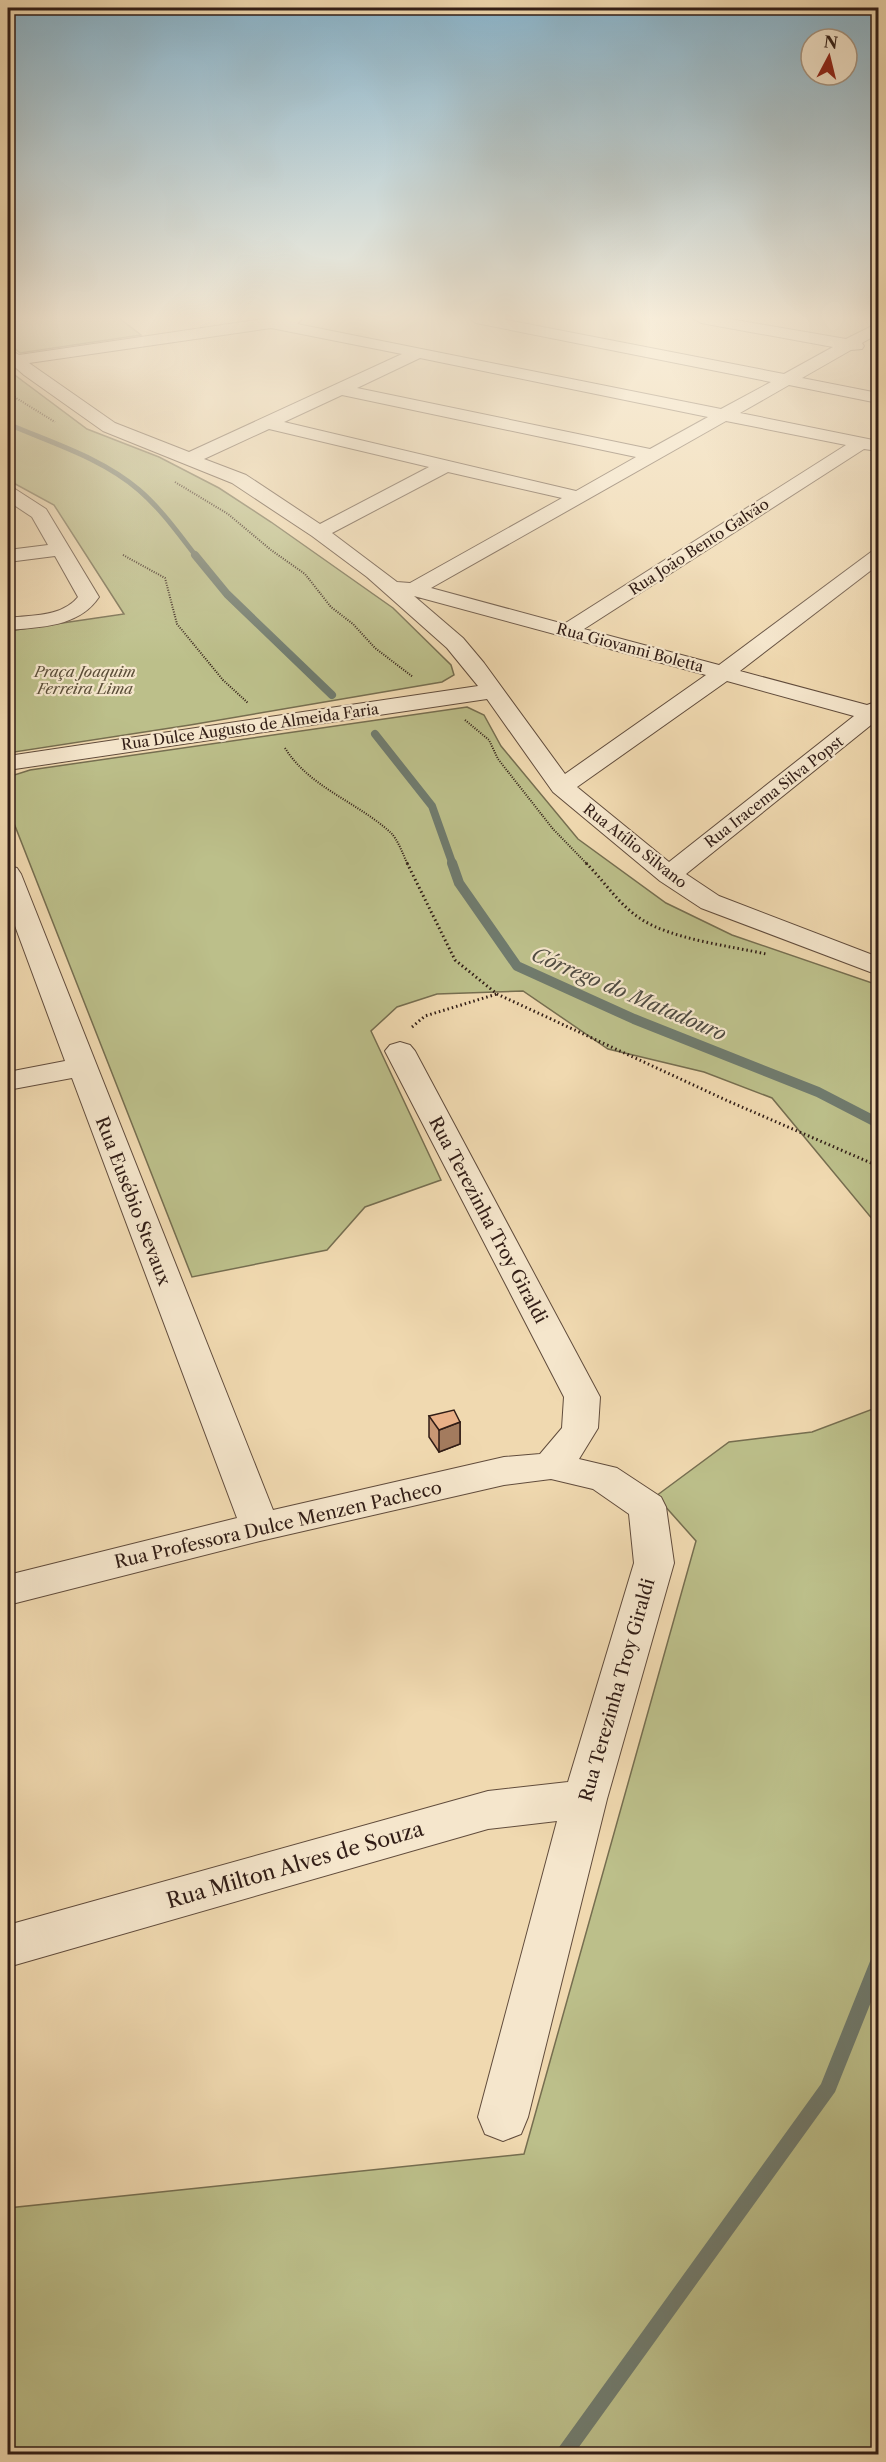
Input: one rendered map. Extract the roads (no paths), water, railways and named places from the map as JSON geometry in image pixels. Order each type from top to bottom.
[{"type":"street","name":"Rua Atílio Silvano","points":[[124,433],[239,479],[319,532],[374,573],[382,582],[469,637],[493,691],[562,787],[669,875],[710,902],[873,957]]},
{"type":"street","points":[[189,459],[246,433]]},
{"type":"street","points":[[309,433],[579,496]]},
{"type":"street","points":[[548,433],[653,455]]},
{"type":"street","points":[[413,590],[693,433]]},
{"type":"street","points":[[814,433],[870,444]]},
{"type":"street","name":"Rua João Bento Galvão","points":[[567,631],[870,444]]},
{"type":"street","points":[[319,532],[447,465]]},
{"type":"street","points":[[8,493],[39,513],[89,597],[83,608],[62,616],[8,624]]},
{"type":"street","points":[[8,556],[61,549]]},
{"type":"street","points":[[562,787],[723,673],[879,556]]},
{"type":"street","name":"Rua Giovanni Boletta","points":[[382,582],[876,712]]},
{"type":"street","points":[[469,637],[516,618]]},
{"type":"street","name":"Rua Dulce Augusto de Almeida Faria","points":[[8,763],[493,691]]},
{"type":"street","name":"Rua Iracema Silva Popst","points":[[669,875],[876,712]]},
{"type":"street","name":"Rua Eusébio Stevaux","points":[[8,874],[260,1527]]},
{"type":"street","name":"Rua Terezinha Troy Giraldi","points":[[400,1051],[582,1397],[584,1419],[577,1436],[551,1466],[604,1478],[647,1508],[654,1563],[585,1799],[503,2117]]},
{"type":"street","points":[[8,1082],[82,1067]]},
{"type":"street","name":"Rua Professora Dulce Menzen Pacheco","points":[[8,1590],[260,1527],[504,1471],[551,1466]]},
{"type":"street","name":"Rua Milton Alves de Souza","points":[[8,1946],[488,1810],[585,1799]]},
{"type":"waterway","name":"Córrego do Matadouro","points":[[30,433],[93,460],[125,479],[155,505],[196,556]]},
{"type":"waterway","name":"Córrego do Matadouro","points":[[195,555],[227,594],[332,695]]},
{"type":"waterway","name":"Córrego do Matadouro","points":[[375,734],[432,806],[453,865]]},
{"type":"waterway","name":"Córrego do Matadouro","points":[[452,863],[459,883],[517,966],[634,1019],[818,1092],[878,1123]]},
{"type":"waterway","points":[[564,2454],[828,2088],[878,1963]]},
{"type":"park label","name":"Praça Joaquim Ferreira Lima","points":[[85,680]]}]
